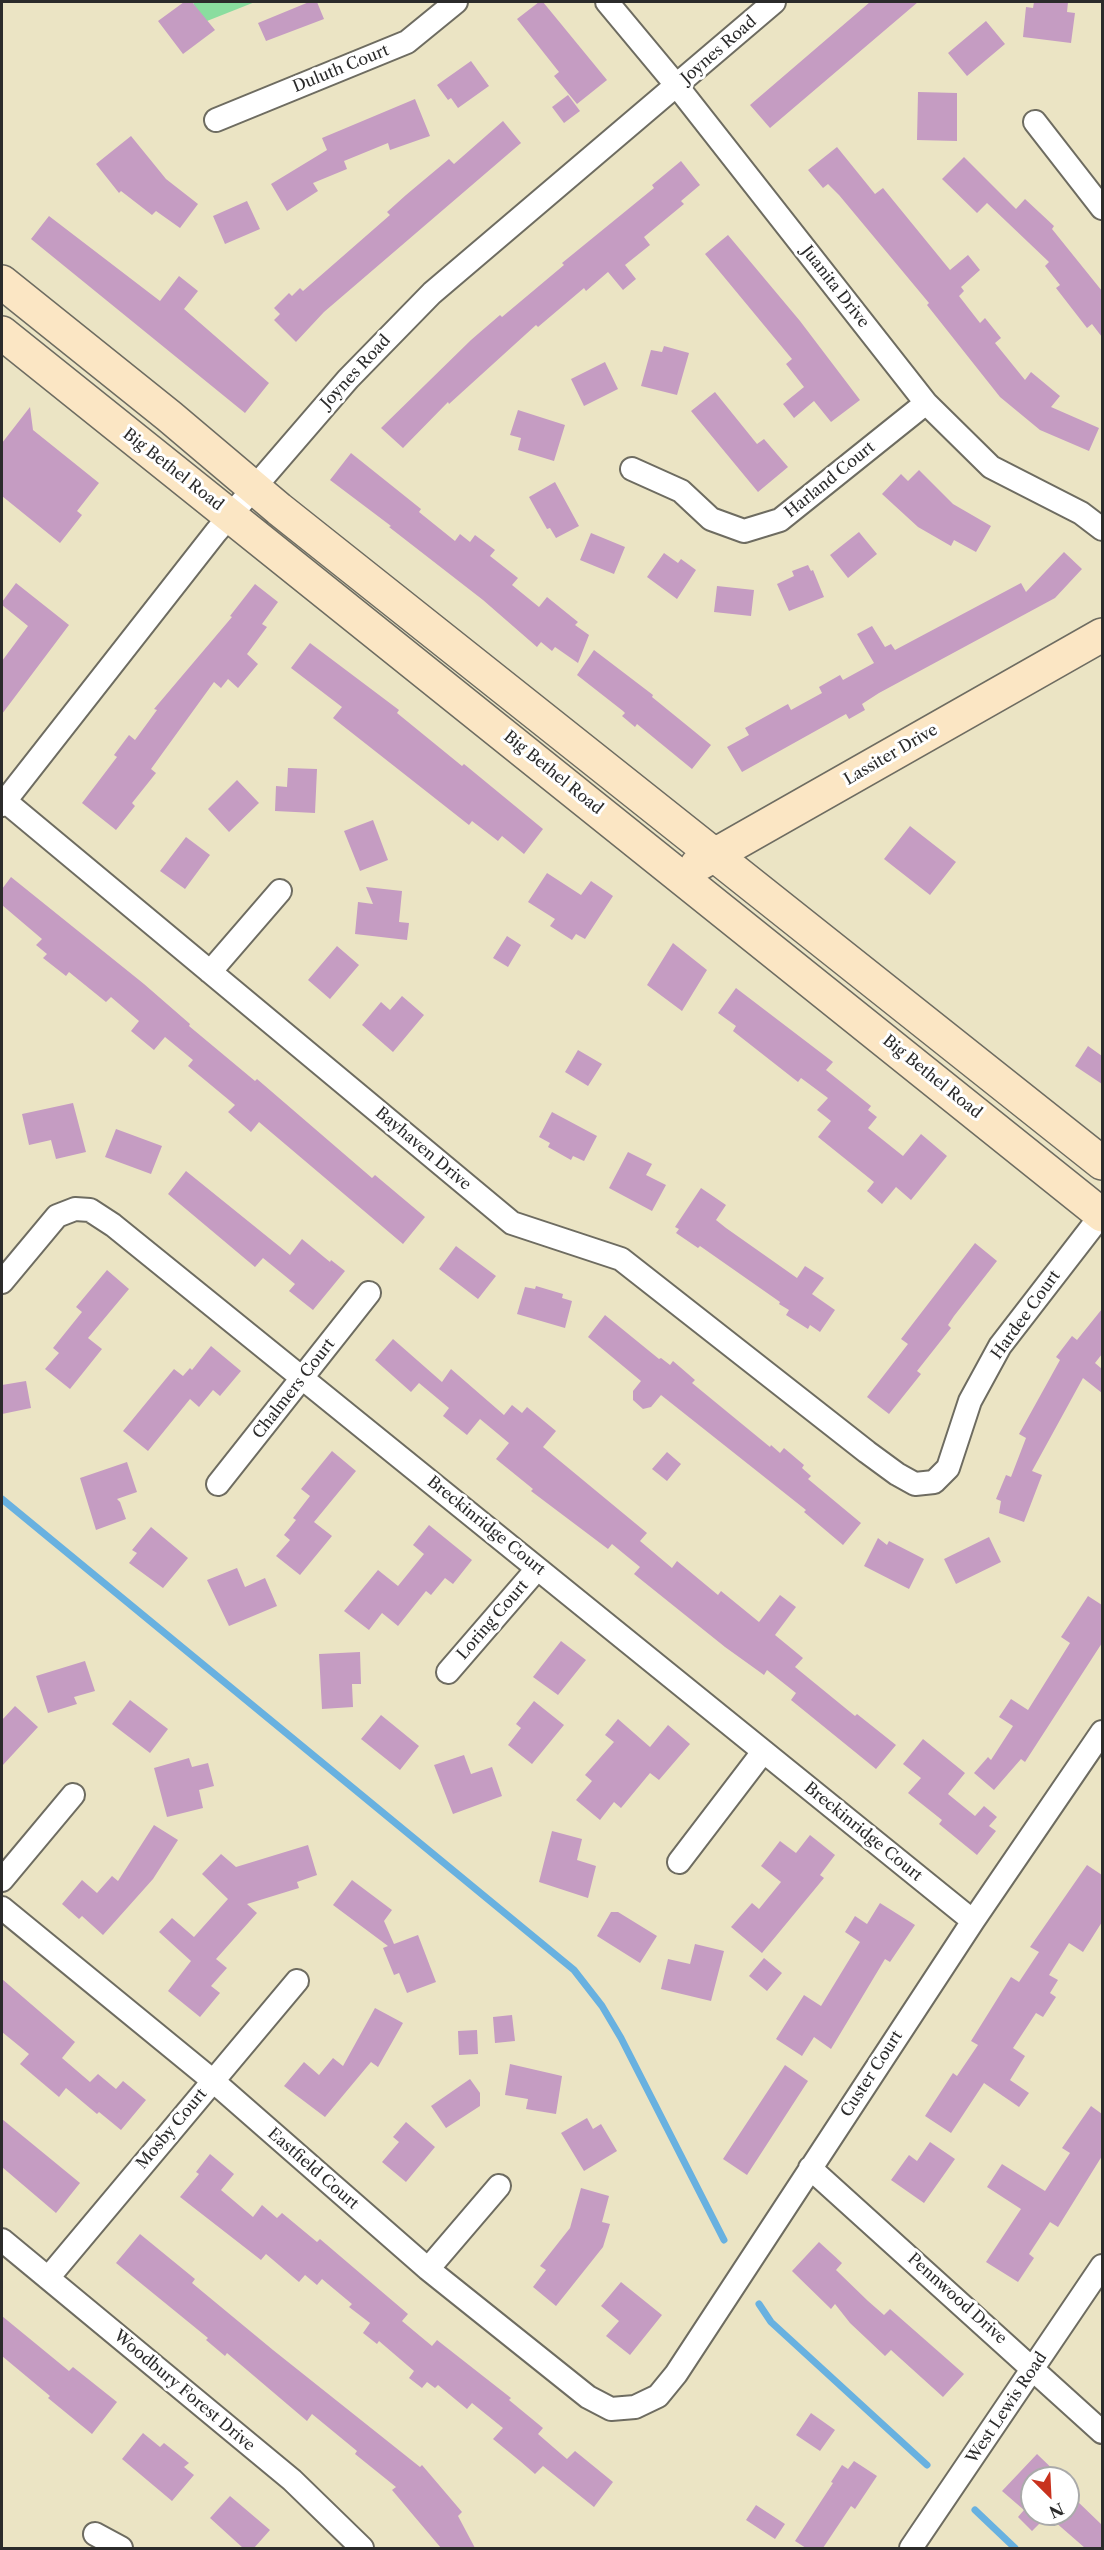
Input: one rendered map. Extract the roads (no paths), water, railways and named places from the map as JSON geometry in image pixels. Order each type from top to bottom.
[{"type":"main road","points":[[2,282],[169,416],[253,488],[1102,1163]]},
{"type":"main road","name":"Big Bethel Road","points":[[2,333],[1102,1214]]},
{"type":"main road","name":"Lassiter Drive","points":[[679,875],[1102,634]]},
{"type":"street","name":"Duluth Court","points":[[216,120],[407,42],[456,2]]},
{"type":"street","name":"Juanita Drive","points":[[607,2],[677,86],[926,403],[991,467],[1081,513],[1102,529]]},
{"type":"street","name":"Joynes Road","points":[[3,803],[230,515],[348,378],[432,293],[774,2]]},
{"type":"street","points":[[1035,122],[1102,208]]},
{"type":"street","name":"Harland Court","points":[[632,470],[681,491],[711,519],[744,531],[780,520],[926,403]]},
{"type":"street","name":"Bayhaven Drive","points":[[3,803],[512,1223],[621,1259],[867,1452]]},
{"type":"street","points":[[210,972],[280,891]]},
{"type":"street","name":"Breckinridge Court","points":[[2,1282],[57,1216],[75,1209],[90,1210],[113,1225],[973,1921]]},
{"type":"street","name":"Hardee Court","points":[[867,1452],[915,1484],[934,1482],[948,1468],[970,1401],[1000,1346],[1102,1214]]},
{"type":"street","name":"Chalmers Court","points":[[218,1484],[369,1293]]},
{"type":"street","name":"Loring Court","points":[[448,1672],[537,1569]]},
{"type":"street","name":"Custer Court","points":[[635,2407],[658,2396],[676,2373],[973,1921],[1102,1732]]},
{"type":"street","points":[[679,1862],[763,1752]]},
{"type":"street","points":[[2,1880],[73,1795]]},
{"type":"street","name":"Eastfield Court","points":[[2,1908],[212,2080],[428,2269],[588,2397],[611,2409],[635,2407]]},
{"type":"street","name":"Mosby Court","points":[[48,2278],[297,1981]]},
{"type":"street","name":"Pennwood Drive","points":[[810,2168],[1102,2432]]},
{"type":"street","points":[[428,2269],[499,2186]]},
{"type":"street","name":"Woodbury Forest Drive","points":[[2,2240],[292,2480],[362,2548]]},
{"type":"street","name":"West Lewis Road","points":[[911,2548],[1102,2266]]},
{"type":"street","points":[[95,2534],[121,2548]]},
{"type":"waterway","points":[[2,1499],[574,1970],[602,2006],[621,2038],[724,2240]]},
{"type":"waterway","points":[[759,2304],[771,2322],[927,2465]]},
{"type":"waterway","points":[[975,2510],[1015,2548]]}]
